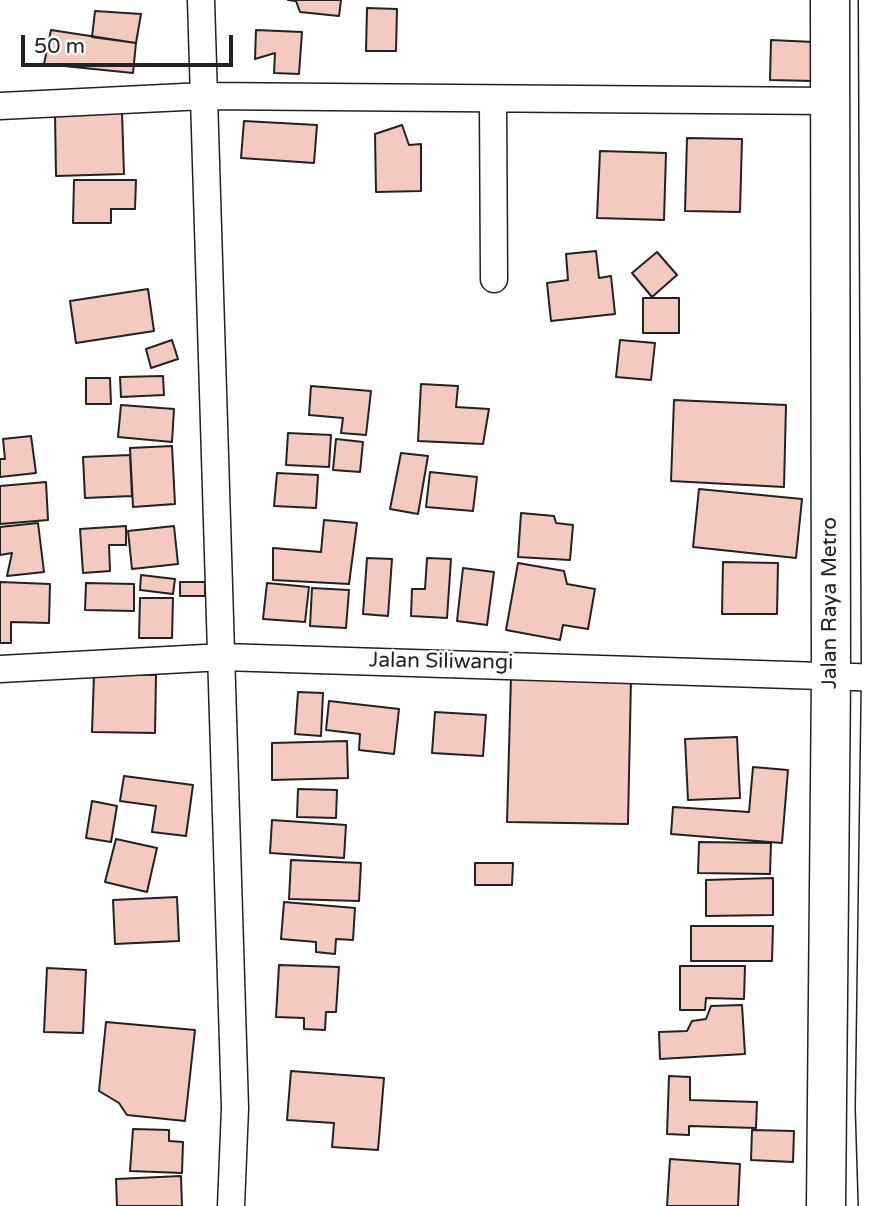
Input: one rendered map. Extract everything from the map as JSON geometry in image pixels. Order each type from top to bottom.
[{"type":"highway","name":"Jalan Raya Metro","points":[[826,1206],[831,677],[830,0]]},
{"type":"highway","points":[[878,0],[882,94],[883,678],[874,1108],[878,1206]]},
{"type":"street","points":[[201,0],[235,1108],[231,1206]]},
{"type":"street","points":[[0,106],[204,96],[830,101]]},
{"type":"street","points":[[493,100],[494,279]]},
{"type":"street","name":"Jalan Siliwangi","points":[[0,669],[223,657],[883,678]]},
{"type":"building","points":[[288,0],[341,0],[339,16],[300,12],[296,1]]},
{"type":"building","points":[[367,8],[397,9],[396,51],[366,51]]},
{"type":"building","points":[[95,11],[141,14],[136,43],[92,37]]},
{"type":"building","points":[[51,30],[136,43],[133,73],[44,64]]},
{"type":"building","points":[[256,30],[302,32],[299,74],[274,73],[275,53],[255,59]]},
{"type":"building","points":[[771,40],[814,42],[813,81],[770,80]]},
{"type":"building","points":[[122,112],[124,174],[56,176],[55,114]]},
{"type":"building","points":[[244,121],[317,125],[314,163],[241,158]]},
{"type":"building","points":[[402,125],[409,145],[421,144],[421,191],[376,192],[375,134]]},
{"type":"building","points":[[687,138],[742,139],[740,212],[685,211]]},
{"type":"building","points":[[600,151],[666,153],[664,220],[597,218]]},
{"type":"building","points":[[74,180],[136,180],[135,209],[111,209],[111,223],[73,223]]},
{"type":"building","points":[[596,251],[599,278],[611,276],[615,314],[551,321],[547,283],[568,280],[566,254]]},
{"type":"building","points":[[657,252],[677,275],[652,297],[632,273]]},
{"type":"building","points":[[148,289],[154,331],[76,343],[70,301]]},
{"type":"building","points":[[643,298],[679,298],[679,333],[643,333]]},
{"type":"building","points":[[172,340],[178,359],[151,368],[146,349]]},
{"type":"building","points":[[620,340],[655,343],[651,380],[616,377]]},
{"type":"building","points":[[163,376],[164,395],[121,397],[120,377]]},
{"type":"building","points":[[86,378],[110,378],[111,404],[86,404]]},
{"type":"building","points":[[421,384],[458,386],[456,407],[489,409],[483,444],[418,441]]},
{"type":"building","points":[[311,386],[371,391],[366,435],[341,433],[343,418],[309,415]]},
{"type":"building","points":[[674,400],[786,405],[784,487],[671,481]]},
{"type":"building","points":[[121,405],[174,409],[172,442],[118,437]]},
{"type":"building","points":[[288,433],[331,435],[329,467],[286,465]]},
{"type":"building","points":[[31,436],[36,473],[0,477],[0,459],[5,459],[3,439]]},
{"type":"building","points":[[336,439],[363,442],[360,472],[333,470]]},
{"type":"building","points":[[172,446],[175,504],[133,507],[130,448]]},
{"type":"building","points":[[401,453],[428,456],[418,514],[390,509]]},
{"type":"building","points":[[130,455],[132,496],[85,498],[83,457]]},
{"type":"building","points":[[430,472],[477,477],[473,511],[426,507]]},
{"type":"building","points":[[277,473],[318,475],[316,508],[274,506]]},
{"type":"building","points":[[46,482],[48,520],[0,524],[0,486]]},
{"type":"building","points":[[699,489],[802,499],[796,558],[693,547]]},
{"type":"building","points":[[521,513],[554,516],[556,523],[573,525],[570,560],[518,557]]},
{"type":"building","points":[[324,520],[357,523],[349,584],[273,580],[273,548],[321,552]]},
{"type":"building","points":[[38,523],[44,572],[7,576],[12,553],[0,555],[0,527]]},
{"type":"building","points":[[126,526],[126,545],[109,545],[110,571],[83,573],[80,529]]},
{"type":"building","points":[[174,526],[178,564],[132,569],[128,531]]},
{"type":"building","points":[[367,558],[392,559],[388,616],[363,614]]},
{"type":"building","points":[[427,558],[451,559],[447,618],[411,616],[412,589],[425,589]]},
{"type":"building","points":[[723,562],[778,563],[777,614],[722,614]]},
{"type":"building","points":[[518,563],[564,571],[567,584],[595,589],[588,629],[563,625],[560,640],[506,630]]},
{"type":"building","points":[[463,568],[494,572],[487,625],[457,621]]},
{"type":"building","points":[[141,575],[175,579],[173,594],[140,590]]},
{"type":"building","points":[[0,582],[50,584],[49,623],[11,622],[11,643],[0,643]]},
{"type":"building","points":[[180,582],[205,582],[205,596],[180,596]]},
{"type":"building","points":[[86,583],[134,584],[134,611],[85,610]]},
{"type":"building","points":[[267,583],[309,587],[305,622],[263,619]]},
{"type":"building","points":[[312,588],[349,590],[346,628],[310,626]]},
{"type":"building","points":[[140,598],[173,598],[172,638],[139,638]]},
{"type":"building","points":[[94,674],[156,675],[155,733],[92,732]]},
{"type":"building","points":[[511,676],[631,679],[628,824],[507,822]]},
{"type":"building","points":[[298,692],[323,693],[321,736],[295,734]]},
{"type":"building","points":[[329,701],[399,709],[394,754],[359,750],[360,734],[326,730]]},
{"type":"building","points":[[435,712],[486,715],[483,756],[432,753]]},
{"type":"building","points":[[737,737],[740,798],[688,800],[685,739]]},
{"type":"building","points":[[347,741],[348,778],[272,780],[272,743]]},
{"type":"building","points":[[753,767],[788,770],[782,843],[671,834],[673,807],[749,812]]},
{"type":"building","points":[[124,776],[193,785],[186,836],[152,832],[156,806],[120,801]]},
{"type":"building","points":[[298,789],[337,790],[336,818],[297,817]]},
{"type":"building","points":[[92,801],[117,806],[111,842],[86,838]]},
{"type":"building","points":[[272,820],[346,825],[344,858],[270,853]]},
{"type":"building","points":[[116,839],[157,848],[147,892],[105,882]]},
{"type":"building","points":[[699,842],[771,843],[770,874],[698,873]]},
{"type":"building","points":[[291,860],[361,863],[359,901],[289,899]]},
{"type":"building","points":[[475,863],[513,863],[512,885],[475,885]]},
{"type":"building","points":[[773,878],[773,915],[706,916],[706,880]]},
{"type":"building","points":[[177,897],[179,941],[115,944],[113,900]]},
{"type":"building","points":[[284,902],[355,908],[353,940],[336,939],[335,954],[316,952],[316,942],[281,939]]},
{"type":"building","points":[[691,926],[773,926],[772,961],[691,961]]},
{"type":"building","points":[[279,965],[339,967],[336,1012],[326,1012],[325,1030],[304,1029],[304,1018],[276,1017]]},
{"type":"building","points":[[680,966],[745,966],[744,999],[706,998],[705,1010],[680,1010]]},
{"type":"building","points":[[47,968],[86,970],[83,1033],[44,1032]]},
{"type":"building","points":[[742,1005],[745,1054],[660,1059],[659,1032],[687,1031],[692,1021],[706,1019],[711,1006]]},
{"type":"building","points":[[106,1022],[195,1030],[185,1121],[127,1115],[119,1103],[99,1091]]},
{"type":"building","points":[[291,1071],[384,1078],[378,1150],[332,1147],[334,1123],[287,1120]]},
{"type":"building","points":[[669,1076],[690,1077],[690,1100],[757,1102],[756,1128],[689,1126],[689,1135],[667,1134]]},
{"type":"building","points":[[133,1129],[169,1130],[169,1141],[183,1142],[182,1173],[130,1171]]},
{"type":"building","points":[[752,1130],[794,1131],[793,1162],[751,1160]]},
{"type":"building","points":[[670,1159],[740,1164],[738,1206],[667,1206]]},
{"type":"building","points":[[181,1176],[182,1206],[117,1206],[116,1179]]}]
